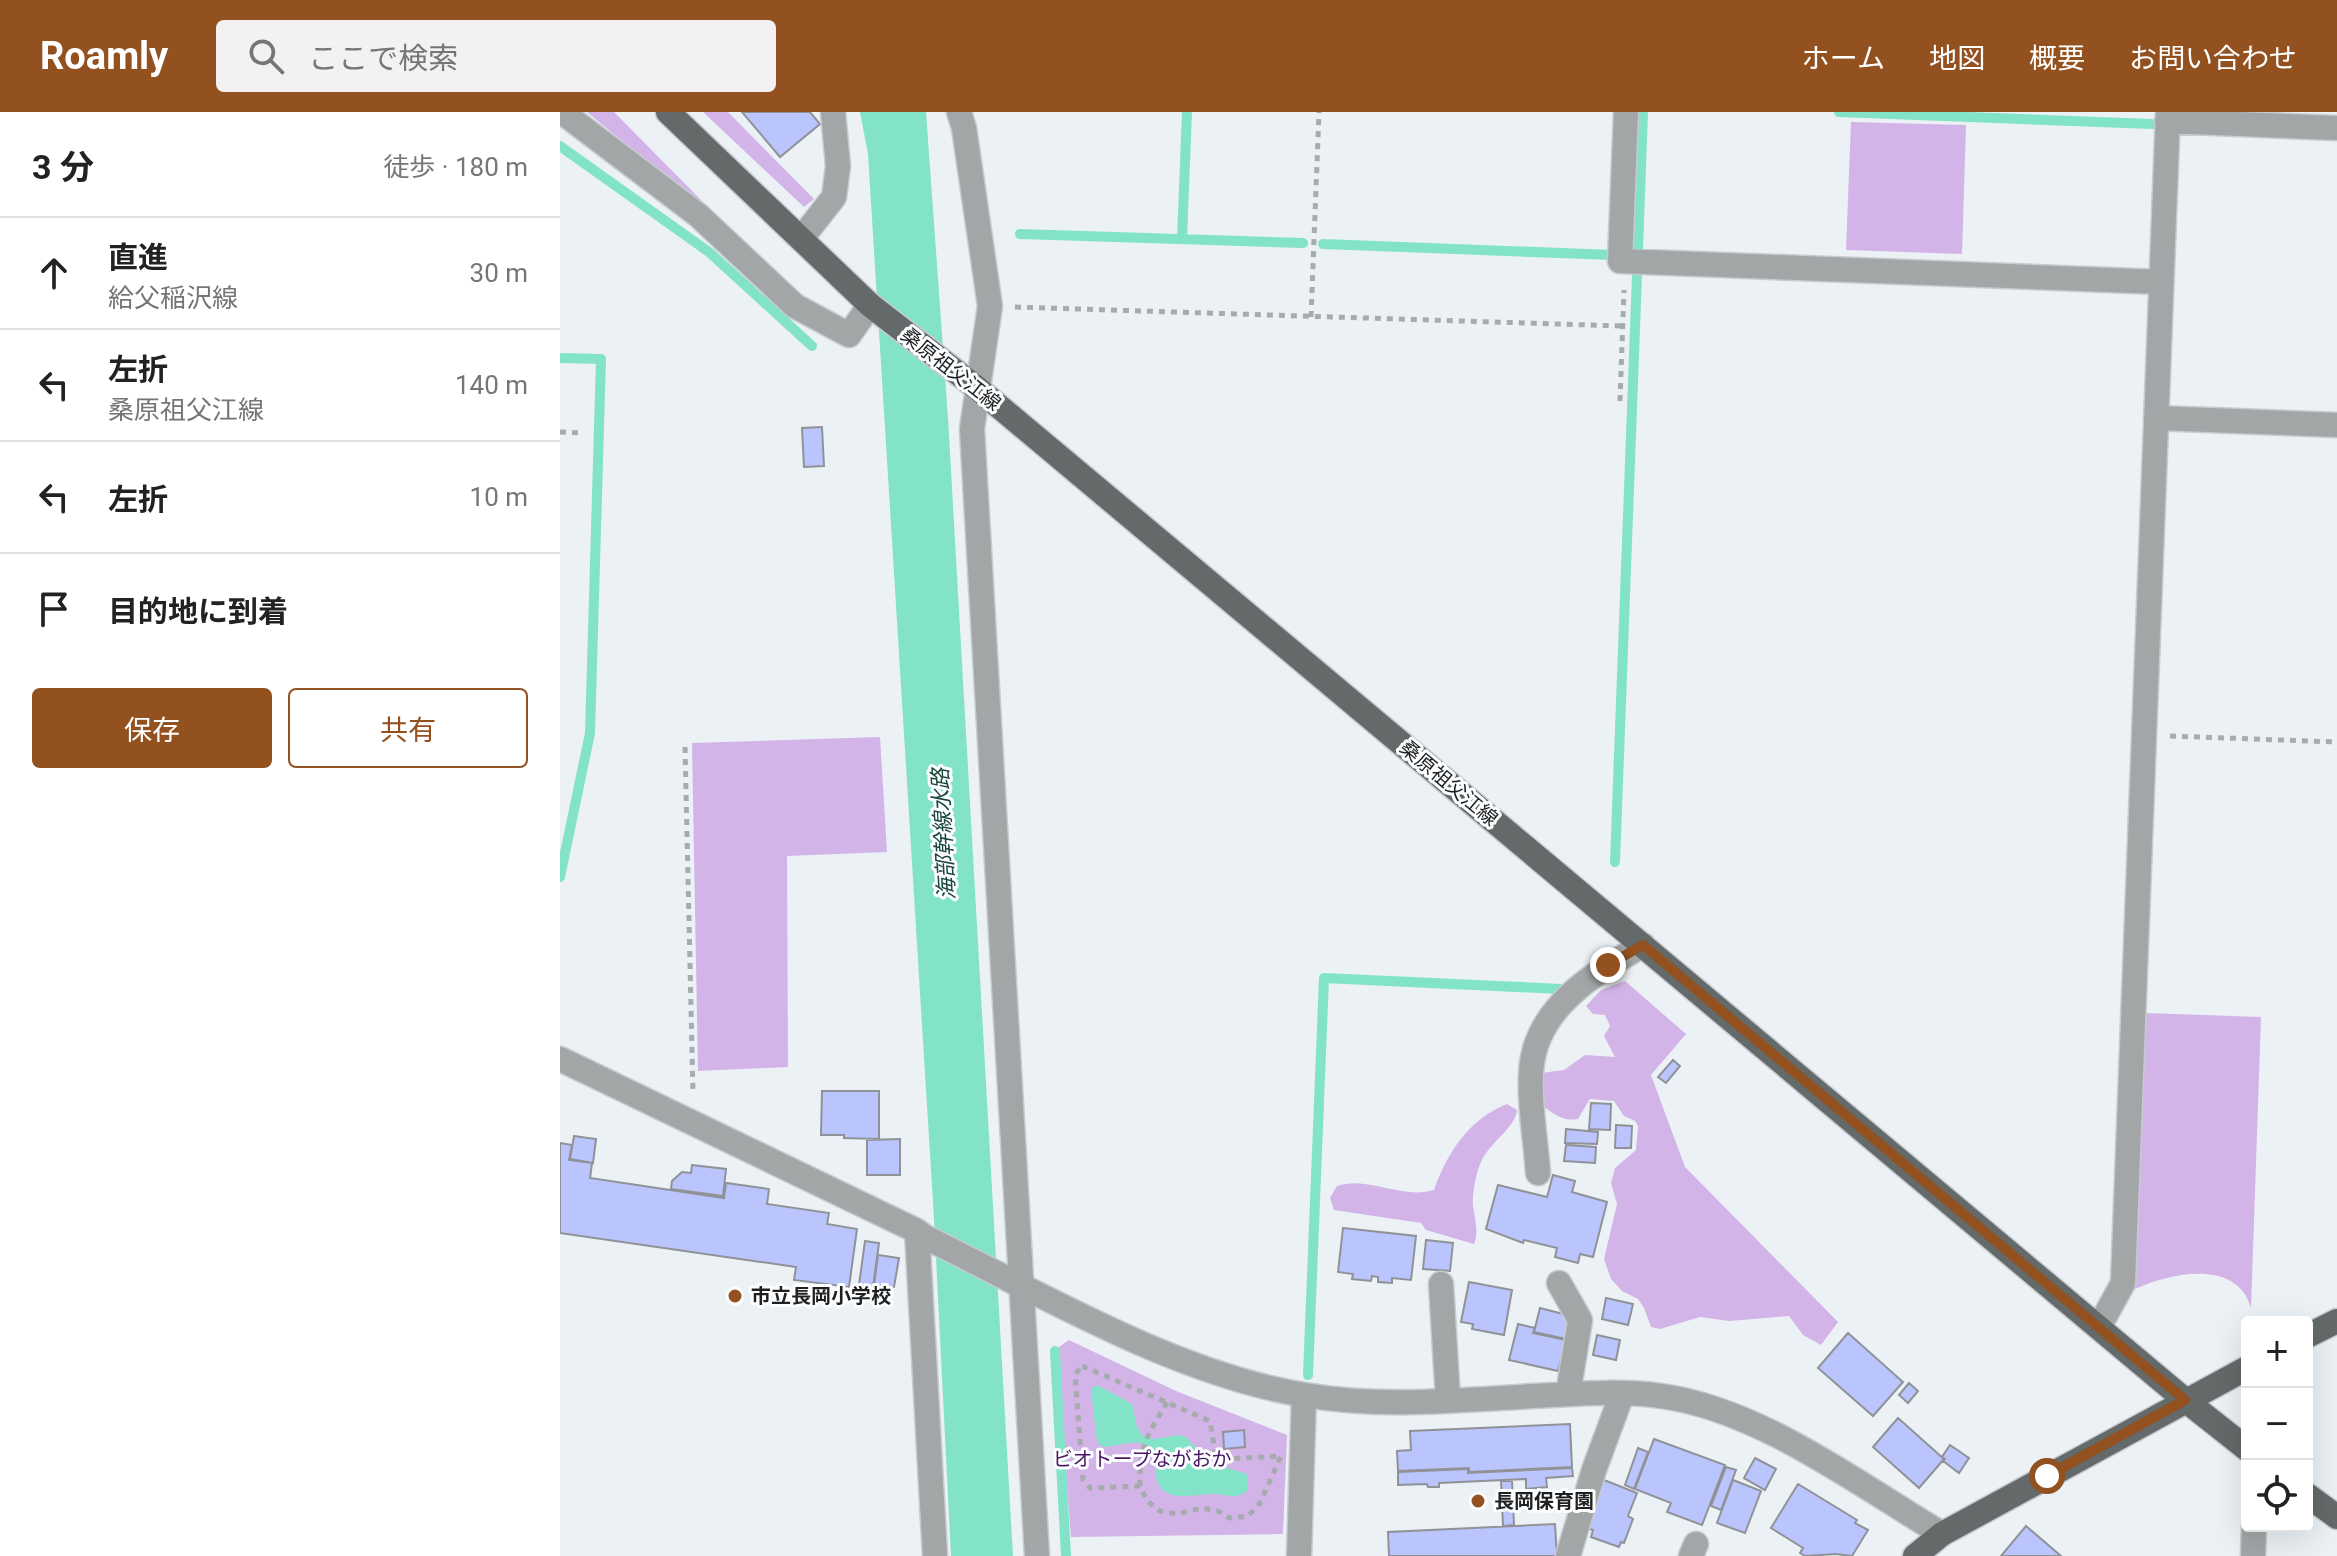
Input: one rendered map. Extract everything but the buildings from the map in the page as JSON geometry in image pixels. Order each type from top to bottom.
[{"type":"main road","name":"桑原祖父江線","points":[[668,112],[870,305],[956,370],[2241,1444]]},
{"type":"main road","points":[[1915,1556],[1942,1534],[2241,1371]]},
{"type":"main road","points":[[2313,1499],[2337,1517]]},
{"type":"street","points":[[562,112],[698,215],[795,306],[849,335],[870,305]]},
{"type":"street","points":[[801,239],[834,197],[838,166],[833,112]]},
{"type":"street","points":[[959,112],[964,128],[990,306],[972,429],[1012,1279],[1037,1556]]},
{"type":"street","points":[[1626,112],[1620,261],[2161,282]]},
{"type":"street","points":[[2099,1327],[2123,1283],[2168,117],[2337,128]]},
{"type":"street","points":[[2156,418],[2337,425]]},
{"type":"street","points":[[1538,1173],[1531,1074],[1534,1051],[1549,1019],[1567,996],[1608,965],[1643,945]]},
{"type":"street","points":[[560,1059],[1129,1337],[1224,1376],[1304,1395],[1376,1403],[1568,1394],[1662,1396],[1711,1407],[1769,1430],[1942,1534]]},
{"type":"street","points":[[921,1234],[935,1556]]},
{"type":"street","points":[[1559,1283],[1580,1320],[1568,1394]]},
{"type":"street","points":[[1441,1284],[1448,1400]]},
{"type":"street","points":[[1568,1556],[1594,1470],[1622,1394]]},
{"type":"street","points":[[1299,1556],[1304,1395]]},
{"type":"street","points":[[2253,1556],[2254,1532]]},
{"type":"path","points":[[1311,317],[1319,112]]},
{"type":"path","points":[[1620,401],[1625,261]]},
{"type":"path","points":[[990,306],[1622,326]]},
{"type":"path","points":[[560,432],[584,433]]},
{"type":"path","points":[[2144,735],[2337,742]]},
{"type":"path","points":[[685,747],[694,1124]]},
{"type":"path","points":[[1140,1486],[1090,1488],[1083,1480],[1075,1375],[1082,1366],[1168,1401],[1210,1421],[1215,1452],[1226,1459],[1281,1456],[1260,1503],[1248,1516],[1229,1518],[1218,1511],[1202,1508],[1177,1514],[1160,1511],[1147,1501],[1140,1486],[1139,1457],[1168,1401]]},
{"type":"green space","points":[[587,112],[614,112],[703,202],[699,205]]},
{"type":"green space","points":[[703,112],[728,112],[814,199],[804,207]]},
{"type":"green space","points":[[1851,122],[1966,125],[1962,254],[1846,250]]},
{"type":"green space","points":[[880,737],[887,852],[787,856],[788,1067],[698,1071],[692,743]]},
{"type":"green space","points":[[1625,981],[1686,1034],[1651,1075],[1685,1167],[1838,1322],[1821,1345],[1803,1335],[1789,1316],[1729,1321],[1700,1317],[1660,1329],[1651,1327],[1638,1299],[1622,1291],[1611,1279],[1604,1259],[1617,1204],[1611,1183],[1615,1168],[1636,1150],[1638,1126],[1624,1116],[1614,1101],[1590,1099],[1578,1119],[1558,1116],[1540,1104],[1541,1073],[1564,1070],[1585,1055],[1615,1057],[1604,1036],[1610,1026],[1605,1015],[1593,1014],[1586,1006],[1601,990]]},
{"type":"green space","points":[[2145,1013],[2261,1017],[2251,1308],[2243,1292],[2232,1282],[2217,1276],[2183,1275],[2135,1289]]},
{"type":"green space","points":[[1507,1104],[1517,1110],[1515,1116],[1485,1155],[1476,1178],[1474,1244],[1426,1230],[1421,1223],[1334,1210],[1330,1198],[1337,1186],[1349,1183],[1410,1192],[1434,1190],[1461,1139],[1481,1119]]},
{"type":"green space","name":"ビオトープながおか","points":[[1069,1340],[1176,1391],[1287,1435],[1283,1534],[1071,1537],[1056,1349]]},
{"type":"water","name":"海部幹線水路","points":[[860,112],[926,112],[948,418],[1013,1556],[951,1556],[934,1218],[868,154]]},
{"type":"water","points":[[1094,1386],[1132,1404],[1142,1435],[1154,1439],[1179,1435],[1186,1437],[1211,1464],[1245,1473],[1248,1477],[1247,1491],[1234,1496],[1182,1496],[1166,1492],[1156,1478],[1151,1448],[1140,1443],[1103,1447],[1097,1442],[1091,1390]]},
{"type":"waterway","points":[[1182,239],[1187,112]]},
{"type":"waterway","points":[[1638,249],[1643,112]]},
{"type":"waterway","points":[[1839,112],[2152,124]]},
{"type":"waterway","points":[[560,146],[709,252],[812,346]]},
{"type":"waterway","points":[[1020,234],[1303,243]]},
{"type":"waterway","points":[[1323,244],[1613,255]]},
{"type":"waterway","points":[[1615,862],[1637,275]]},
{"type":"waterway","points":[[560,358],[601,359],[590,733],[560,877]]},
{"type":"waterway","points":[[1308,1375],[1324,978],[1561,989]]},
{"type":"waterway","points":[[1055,1351],[1066,1556]]},
{"type":"place","name":"市立長岡小学校","points":[[735,1296]]},
{"type":"place","name":"長岡保育園","points":[[1478,1501]]},
{"type":"route","points":[[1608,965],[1643,945],[2185,1400],[2047,1476]]}]
